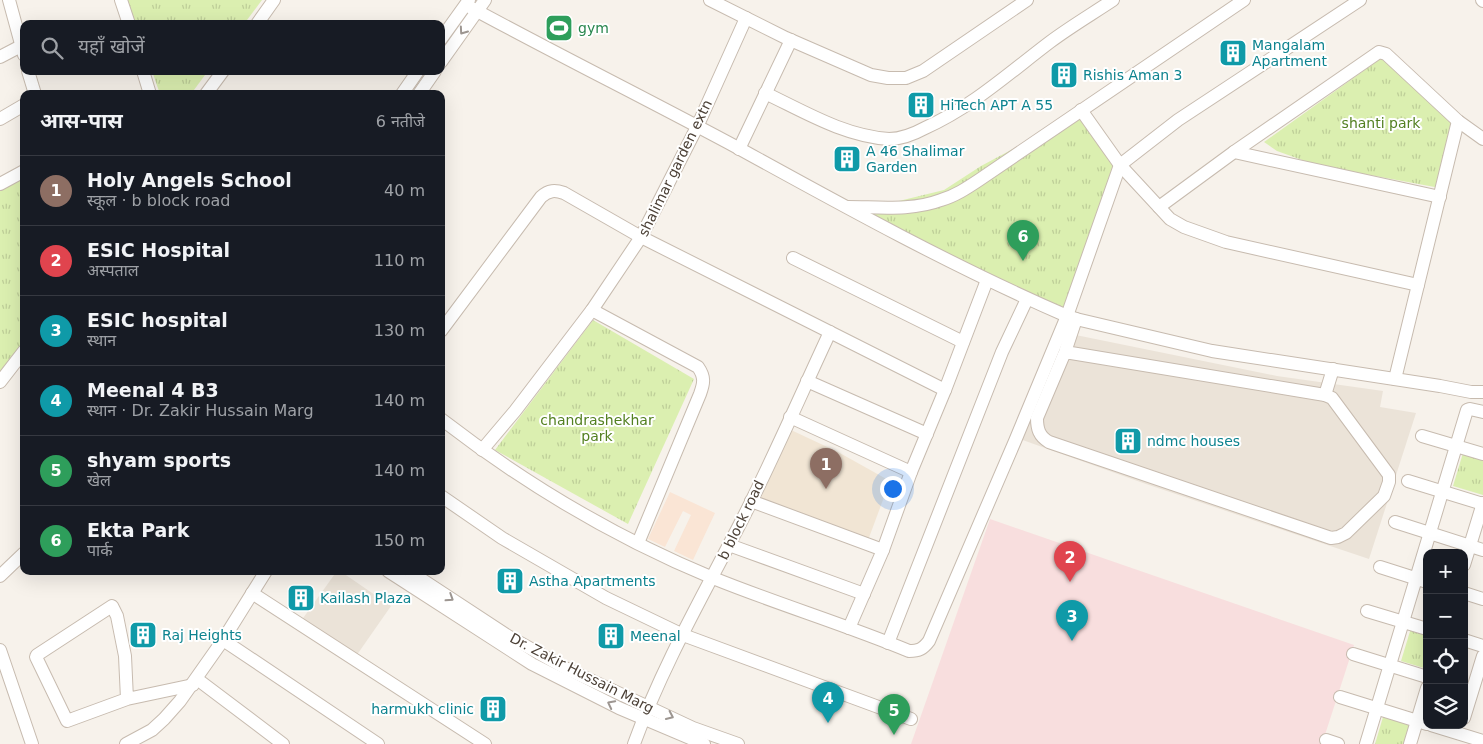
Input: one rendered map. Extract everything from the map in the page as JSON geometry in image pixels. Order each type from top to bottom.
[{"type":"street","points":[[9,0],[20,42]]},
{"type":"street","points":[[121,0],[127,20]]},
{"type":"street","points":[[260,20],[274,0]]},
{"type":"street","points":[[445,56],[485,0]]},
{"type":"street","points":[[710,0],[791,40],[871,75],[888,78],[906,78],[923,71],[1027,0]]},
{"type":"street","points":[[765,93],[851,132],[877,138],[903,138],[946,118],[999,83],[1050,42],[1113,0]]},
{"type":"street","points":[[843,207],[906,207],[922,205],[951,197],[979,180],[1244,0]]},
{"type":"street","points":[[445,422],[482,450],[537,487],[638,543],[712,578],[909,651],[918,651],[924,648],[929,641],[1015,441],[1071,318],[1120,165],[1178,120],[1360,0]]},
{"type":"street","points":[[445,33],[467,2],[478,11],[739,149],[843,207],[986,280],[1071,318],[1212,350],[1471,392],[1483,392]]},
{"type":"street","name":"shalimar garden extn","points":[[482,450],[515,411],[592,310],[641,238],[697,127],[746,18]]},
{"type":"street","points":[[739,149],[791,40]]},
{"type":"street","points":[[0,57],[20,51]]},
{"type":"street","points":[[1158,207],[1379,52],[1386,54],[1458,121],[1483,139]]},
{"type":"street","points":[[29,75],[34,90]]},
{"type":"street","points":[[144,75],[149,90]]},
{"type":"street","points":[[209,90],[219,75]]},
{"type":"street","points":[[405,90],[415,75]]},
{"type":"street","points":[[421,90],[432,75]]},
{"type":"street","points":[[0,118],[20,107]]},
{"type":"street","points":[[1081,110],[1120,165],[1170,219],[1184,227],[1212,238],[1418,285]]},
{"type":"street","points":[[1395,379],[1458,121]]},
{"type":"street","points":[[1234,152],[1440,197]]},
{"type":"street","points":[[0,184],[20,174]]},
{"type":"street","points":[[445,326],[541,197],[548,192],[556,190],[641,238],[945,390]]},
{"type":"street","points":[[793,258],[963,342]]},
{"type":"street","points":[[849,628],[883,550],[911,472],[945,390],[986,280]]},
{"type":"street","points":[[888,643],[1002,352],[1027,299]]},
{"type":"street","points":[[592,310],[698,367],[704,375],[704,384],[638,543]]},
{"type":"street","points":[[1065,352],[1326,395],[1337,402],[1389,474],[1389,482],[1384,496],[1346,533],[1331,538],[1048,442],[1037,429],[1037,418],[1065,352],[1071,318]]},
{"type":"street","name":"b block road","points":[[634,744],[649,706],[752,501],[830,332]]},
{"type":"street","points":[[0,382],[20,356]]},
{"type":"street","points":[[1326,395],[1333,369]]},
{"type":"street","points":[[807,381],[926,434]]},
{"type":"street","points":[[1366,744],[1403,622],[1421,580],[1430,534],[1468,410],[1483,412]]},
{"type":"street","points":[[790,417],[911,472]]},
{"type":"street","points":[[1422,436],[1483,454]]},
{"type":"street","points":[[1408,481],[1483,503],[1468,552]]},
{"type":"street","points":[[445,499],[502,538],[606,598],[683,635],[912,719]]},
{"type":"street","points":[[752,501],[883,550]]},
{"type":"street","points":[[1395,522],[1483,550]]},
{"type":"street","points":[[729,546],[864,594]]},
{"type":"street","points":[[0,576],[20,557]]},
{"type":"street","points":[[1380,567],[1421,580]]},
{"type":"street","points":[[126,744],[152,730],[164,719],[195,682],[263,575]]},
{"type":"street","name":"Dr. Zakir Hussain Marg","points":[[394,575],[532,664],[643,719],[704,744]]},
{"type":"street","name":"Dr. Zakir Hussain Marg","points":[[415,575],[508,636],[567,669],[693,728],[738,744]]},
{"type":"street","points":[[252,593],[485,744]]},
{"type":"street","points":[[1467,594],[1483,599]]},
{"type":"street","points":[[127,699],[125,656],[117,616],[112,606],[36,657],[67,720],[127,699],[195,682],[283,744]]},
{"type":"street","points":[[1367,611],[1423,628]]},
{"type":"street","points":[[223,640],[378,744]]},
{"type":"street","points":[[1468,641],[1483,646]]},
{"type":"street","points":[[0,650],[32,744]]},
{"type":"street","points":[[1353,654],[1423,676]]},
{"type":"street","points":[[1468,706],[1483,656]]},
{"type":"street","points":[[1340,697],[1422,722],[1410,744]]},
{"type":"street","points":[[1444,729],[1483,742]]},
{"type":"shaded area","points":[[1061,332],[1277,376],[1383,391],[1380,407],[1416,413],[1369,559],[1143,483],[1017,438]]},
{"type":"shaded area","points":[[791,430],[838,452],[890,481],[867,543],[761,498]]},
{"type":"shaded area","points":[[670,492],[715,513],[693,560],[674,551],[691,515],[683,511],[665,547],[648,539]]},
{"type":"shaded area","points":[[990,519],[1354,645],[1322,744],[911,744]]},
{"type":"shaded area","points":[[334,575],[346,575],[391,606],[354,659],[301,621]]},
{"type":"green space","points":[[125,0],[262,0],[247,20],[132,20]]},
{"type":"green space","name":"shanti park","points":[[1387,54],[1459,130],[1440,188],[1316,165],[1277,151],[1264,142]]},
{"type":"green space","points":[[153,75],[205,75],[194,90],[159,90]]},
{"type":"green space","points":[[1088,109],[1118,158],[1065,313],[862,210],[944,190],[981,166]]},
{"type":"green space","points":[[20,173],[20,356],[0,382],[0,184]]},
{"type":"green space","name":"chandrashekhar park","points":[[593,320],[694,379],[628,524],[495,450]]},
{"type":"green space","points":[[1463,453],[1483,459],[1483,495],[1453,486]]},
{"type":"green space","points":[[1411,628],[1423,632],[1423,668],[1401,661]]},
{"type":"green space","points":[[1383,717],[1413,726],[1407,744],[1375,744]]},
{"type":"place","name":"gym","points":[[559,28]]},
{"type":"place","name":"Mangalam Apartment","points":[[1233,53]]},
{"type":"place","name":"Rishis Aman 3","points":[[1064,75]]},
{"type":"place","name":"HiTech APT A 55","points":[[921,105]]},
{"type":"place","name":"A 46 Shalimar Garden","points":[[847,159]]},
{"type":"place","name":"Ekta Park","points":[[1023,261]]},
{"type":"place","name":"ndmc houses","points":[[1128,441]]},
{"type":"place","name":"Holy Angels School","points":[[826,489]]},
{"type":"place","name":"Astha Apartments","points":[[510,581]]},
{"type":"place","name":"ESIC Hospital","points":[[1070,582]]},
{"type":"place","name":"Kailash Plaza","points":[[301,598]]},
{"type":"place","name":"Raj Heights","points":[[143,635]]},
{"type":"place","name":"Meenal","points":[[611,636]]},
{"type":"place","name":"ESIC hospital","points":[[1072,641]]},
{"type":"place","name":"harmukh clinic","points":[[493,709]]},
{"type":"place","name":"Meenal 4 B3","points":[[828,723]]},
{"type":"place","name":"shyam sports","points":[[894,735]]}]
